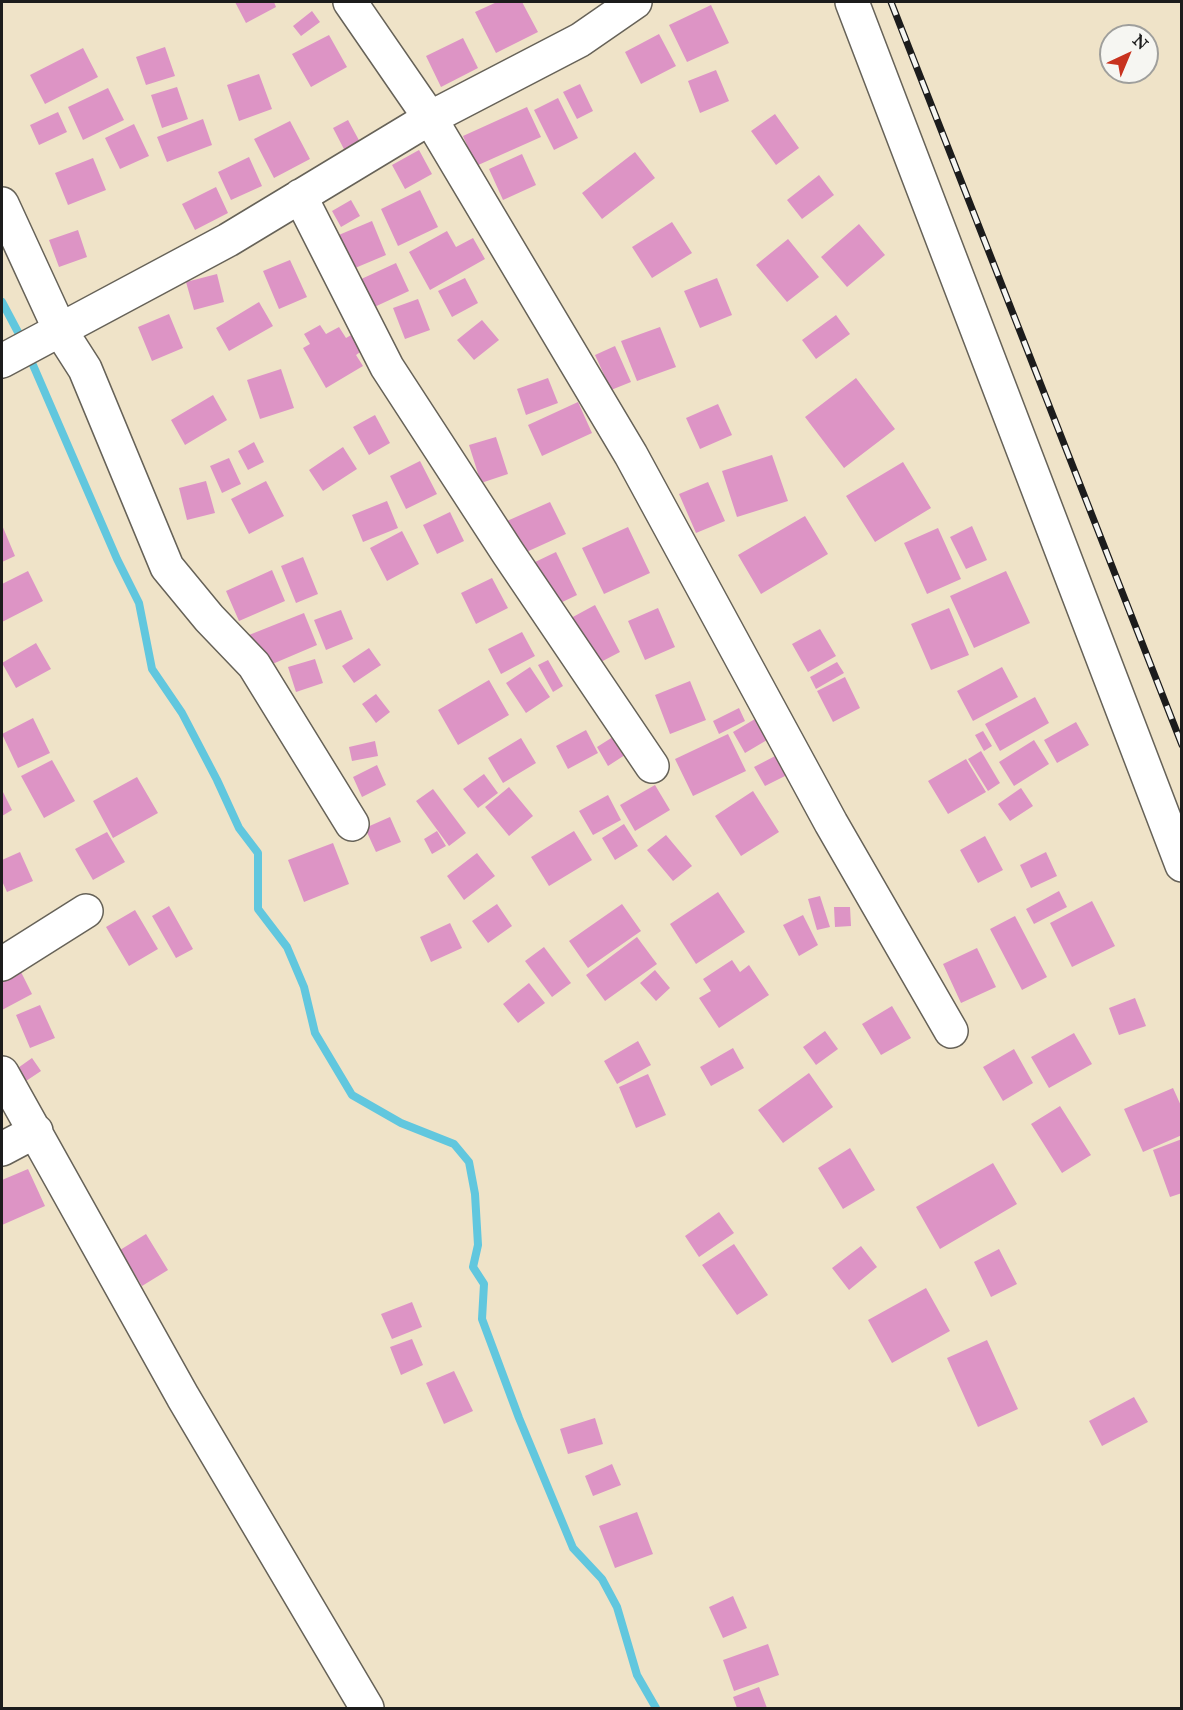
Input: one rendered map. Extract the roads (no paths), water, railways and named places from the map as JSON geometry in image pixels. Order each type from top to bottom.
[{"type":"street","points":[[350,2],[430,118],[631,455],[831,823],[951,1031]]},
{"type":"street","points":[[2,361],[228,240],[430,118],[580,40],[635,2]]},
{"type":"street","points":[[852,2],[1182,865]]},
{"type":"street","points":[[300,196],[387,367],[508,554],[652,766]]},
{"type":"street","points":[[2,204],[60,330],[85,369],[167,567],[209,618],[254,665],[352,824]]},
{"type":"street","points":[[2,964],[86,911]]},
{"type":"street","points":[[2,1073],[183,1396],[367,1708]]},
{"type":"street","points":[[2,1149],[36,1131]]},
{"type":"waterway","points":[[2,302],[19,334]]},
{"type":"waterway","points":[[33,365],[117,559],[139,603],[152,669],[182,713],[239,828],[258,853],[258,909],[287,947],[304,987],[315,1033],[352,1095],[401,1123],[454,1144],[469,1162],[475,1194],[478,1245],[473,1267],[484,1284],[482,1319],[519,1418],[573,1548],[602,1579],[617,1607],[637,1675],[656,1708]]},
{"type":"railway","points":[[891,2],[1182,745]]}]
